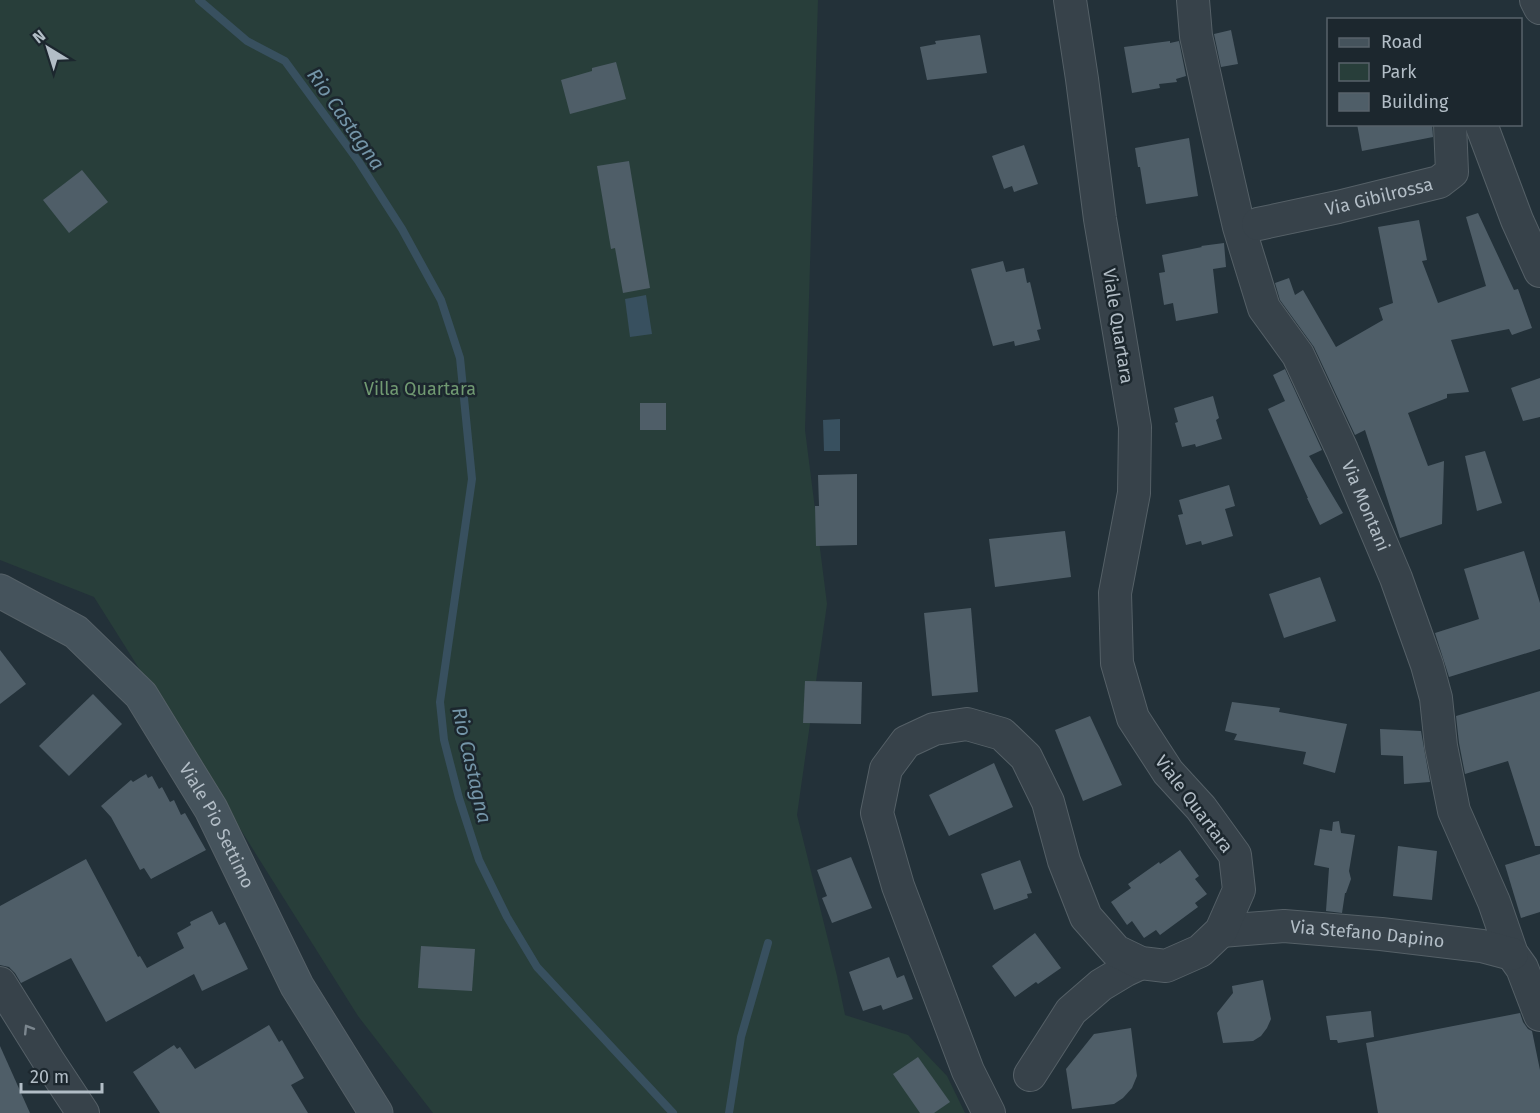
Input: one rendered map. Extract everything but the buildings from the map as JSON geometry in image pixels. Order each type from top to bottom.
[{"type":"street","name":"Viale Quartara","points":[[989,1113],[968,1071],[898,886],[877,813],[886,770],[906,742],[934,729],[967,724],[1002,734],[1026,757],[1048,802],[1064,861],[1086,917],[1116,951],[1142,963],[1166,966],[1200,951],[1221,932],[1239,890],[1235,855],[1201,808],[1168,772],[1133,718],[1117,663],[1114,593],[1134,493],[1135,427],[1100,219],[1070,0]]},
{"type":"street","name":"Via Montani","points":[[1193,0],[1196,36],[1239,227],[1264,308],[1298,355],[1342,450],[1400,589],[1436,698],[1440,746],[1454,811],[1494,902],[1512,954],[1522,968],[1540,1015]]},
{"type":"street","points":[[1536,0],[1540,8]]},
{"type":"street","name":"Via Gibilrossa","points":[[1258,224],[1439,182],[1452,172],[1450,126]]},
{"type":"street","points":[[1482,126],[1517,220],[1540,271]]},
{"type":"street","name":"Viale Pio Settimo","points":[[0,591],[76,632],[141,695],[211,809],[297,986],[376,1113]]},
{"type":"street","name":"Via Stefano Dapino","points":[[1221,932],[1284,926],[1482,946],[1512,954]]},
{"type":"street","points":[[1030,1075],[1071,1011],[1101,985],[1142,963]]},
{"type":"street","points":[[0,983],[83,1113]]},
{"type":"green space","name":"Villa Quartara","points":[[0,0],[818,0],[805,430],[827,604],[797,815],[845,1015],[908,1035],[947,1076],[965,1113],[433,1113],[358,1016],[94,597],[0,560]]},
{"type":"water","points":[[646,295],[652,334],[630,337],[625,299]]},
{"type":"water","points":[[840,419],[840,451],[824,451],[823,420]]},
{"type":"waterway","name":"Rio Castagna","points":[[199,0],[247,41],[285,61],[359,162],[402,229],[441,300],[460,358],[472,479],[440,702],[444,740],[459,798],[479,860],[507,917],[537,967],[673,1113]]},
{"type":"waterway","points":[[729,1113],[741,1037],[768,943]]}]
